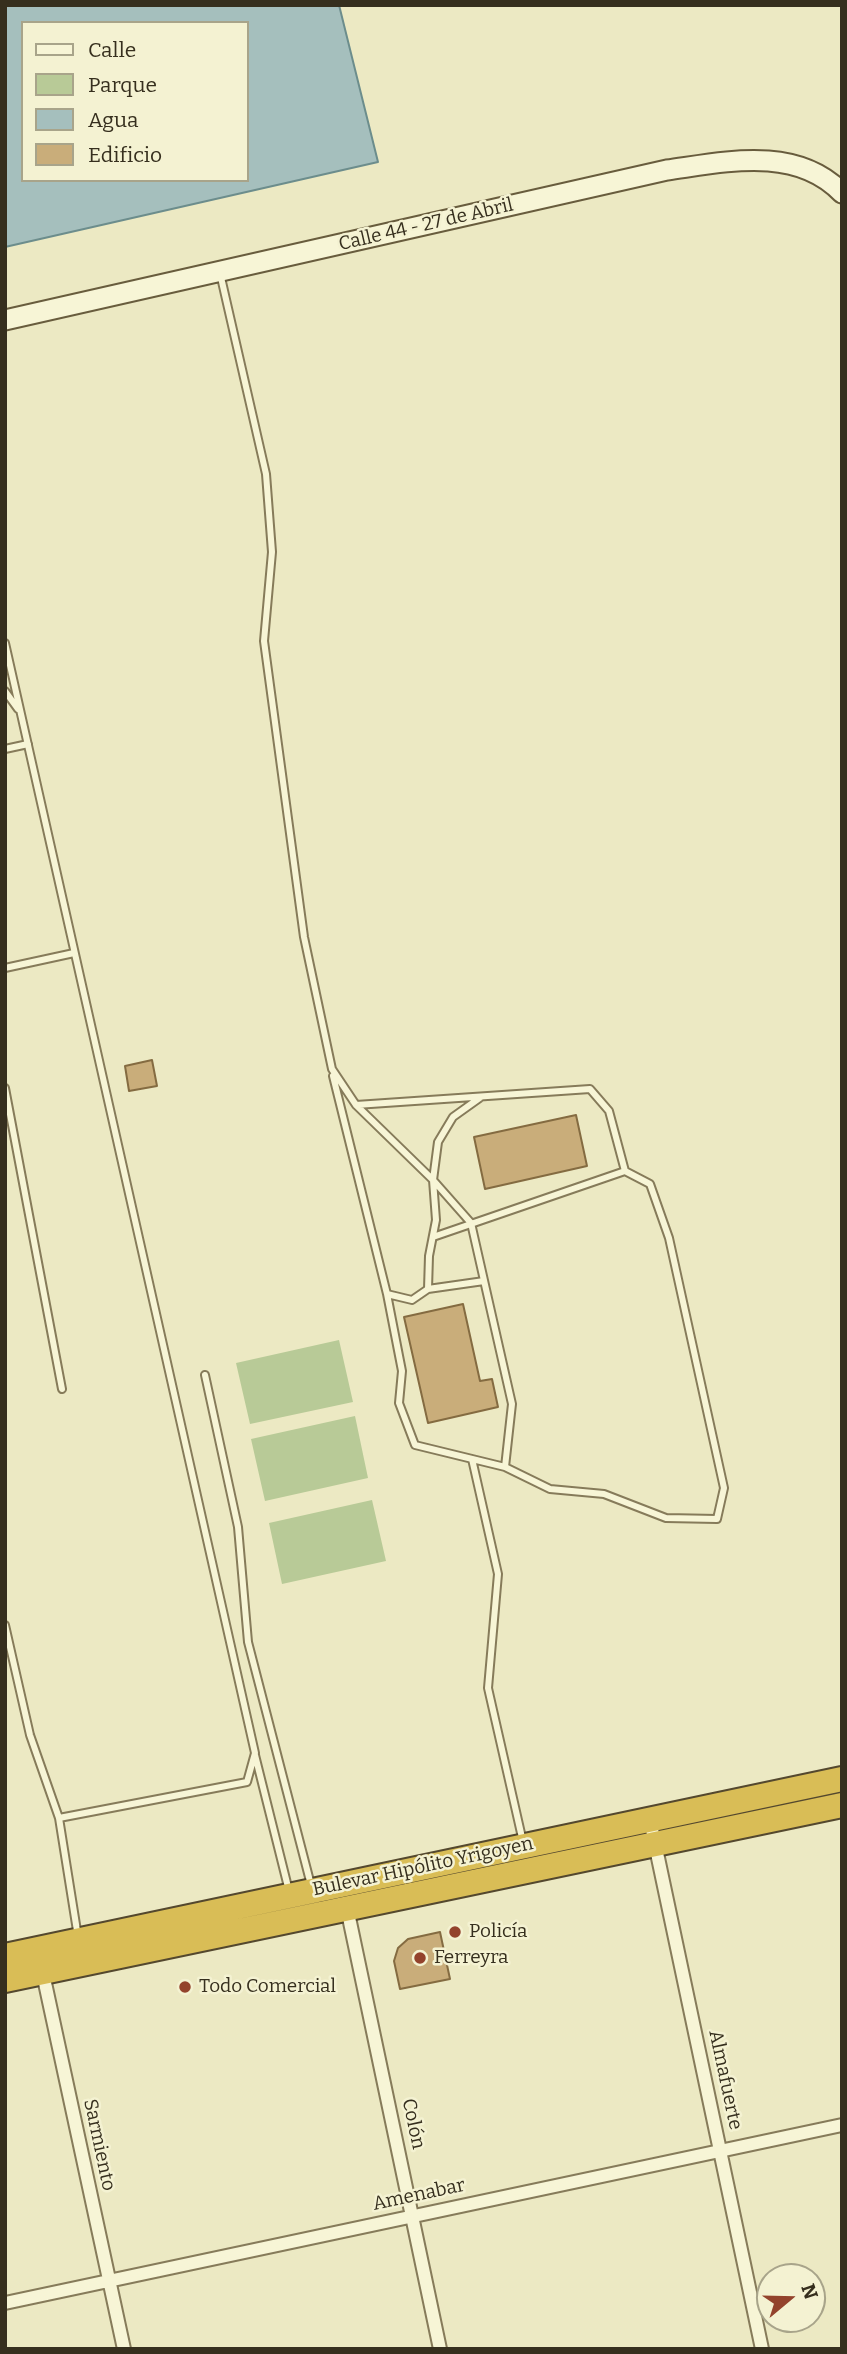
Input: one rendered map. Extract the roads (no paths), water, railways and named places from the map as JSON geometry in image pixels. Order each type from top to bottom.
[{"type":"highway","name":"Bulevar Hipólito Yrigoyen","points":[[5,1980],[78,1940],[842,1779]]},
{"type":"highway","name":"Bulevar Hipólito Yrigoyen","points":[[5,1956],[41,1961],[347,1908],[657,1848],[842,1805]]},
{"type":"street","name":"Calle 44 - 27 de Abril","points":[[5,320],[667,170],[738,160],[783,162],[812,171],[842,193]]},
{"type":"street","name":"Almafuerte","points":[[650,1820],[762,2349]]},
{"type":"street","name":"Colón","points":[[347,1908],[440,2349]]},
{"type":"street","name":"Sarmiento","points":[[41,1961],[124,2349]]},
{"type":"street","name":"Amenabar","points":[[5,2304],[842,2125]]},
{"type":"lane","points":[[220,271],[266,474],[272,552],[264,641],[304,937],[332,1069],[387,1294],[402,1371],[398,1403],[415,1445],[505,1467],[550,1489],[604,1494],[666,1518],[717,1519],[724,1488],[669,1238],[650,1184],[625,1171],[433,1237]]},
{"type":"lane","points":[[5,643],[255,1753],[301,1893]]},
{"type":"lane","points":[[5,691],[21,714]]},
{"type":"lane","points":[[5,749],[28,744]]},
{"type":"lane","points":[[5,968],[74,953]]},
{"type":"lane","points":[[332,1069],[356,1105],[433,1180],[471,1223],[512,1404],[505,1467]]},
{"type":"lane","points":[[5,1088],[62,1389]]},
{"type":"lane","points":[[356,1105],[590,1089],[609,1111],[625,1171]]},
{"type":"lane","points":[[428,1289],[429,1256],[436,1220],[433,1180],[438,1142],[453,1117],[483,1096]]},
{"type":"lane","points":[[387,1294],[412,1300],[428,1289],[484,1281]]},
{"type":"lane","points":[[205,1375],[238,1527],[248,1642],[301,1893]]},
{"type":"lane","points":[[472,1459],[498,1574],[488,1688],[524,1846]]},
{"type":"lane","points":[[5,1625],[30,1735],[59,1818],[78,1940]]},
{"type":"lane","points":[[59,1818],[247,1783],[255,1753]]},
{"type":"water","points":[[5,5],[339,5],[378,162],[5,247]]},
{"type":"place","name":"Policía","points":[[455,1932]]},
{"type":"place","name":"Ferreyra","points":[[420,1958]]},
{"type":"place","name":"Todo Comercial","points":[[185,1987]]}]
